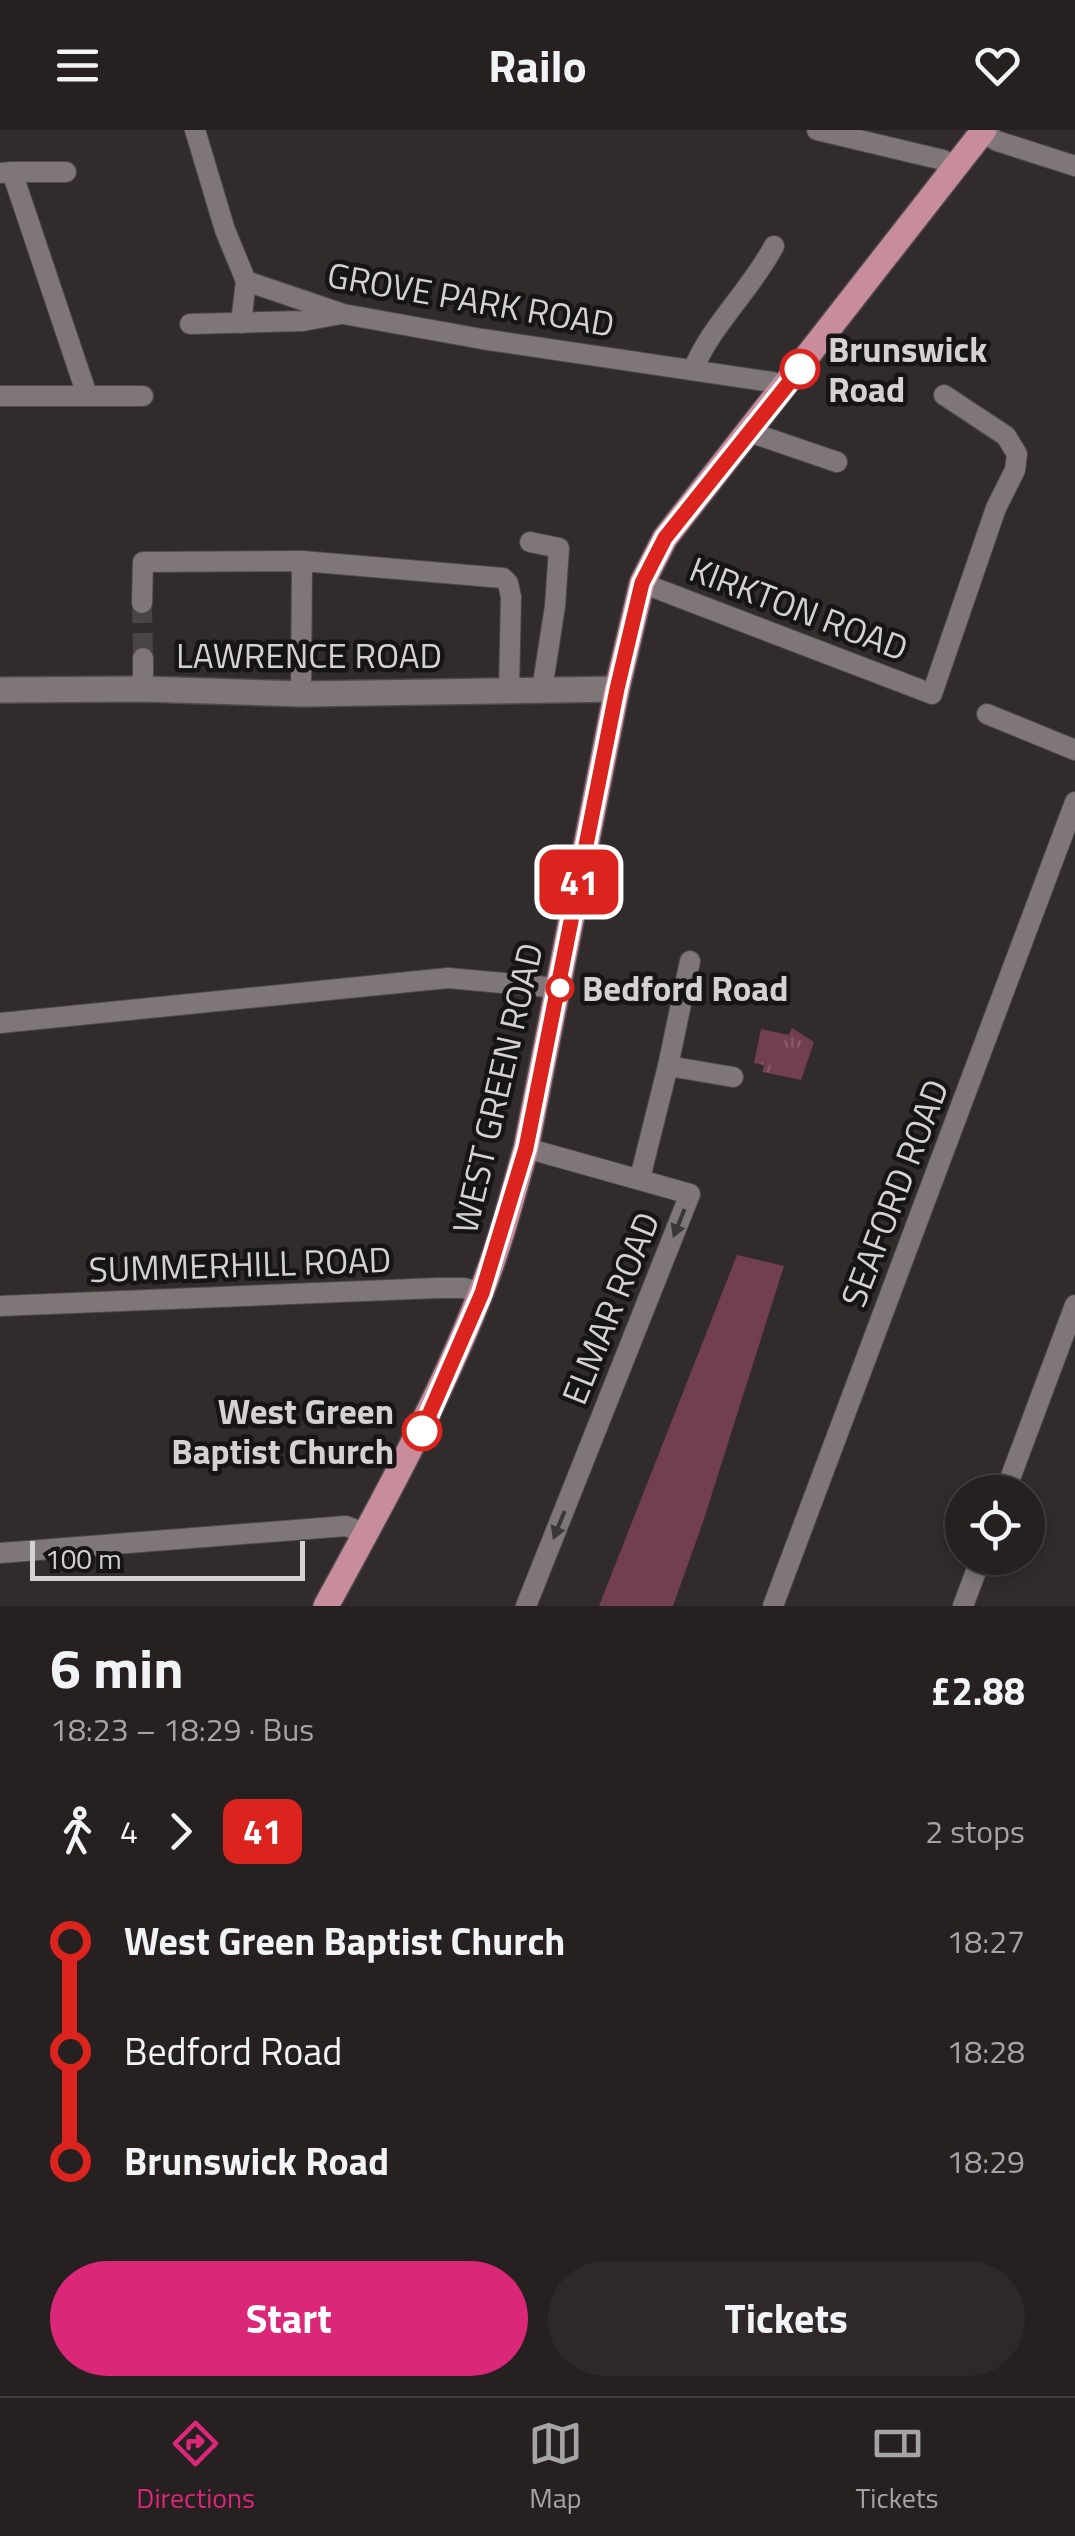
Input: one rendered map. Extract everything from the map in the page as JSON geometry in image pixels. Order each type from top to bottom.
[{"type":"main road","name":"WEST GREEN ROAD","points":[[326,1606],[421,1432],[482,1293],[526,1148],[617,689],[642,583],[665,538],[983,131]]},
{"type":"street","points":[[194,130],[246,281],[242,322]]},
{"type":"street","points":[[817,130],[943,160],[956,168]]},
{"type":"street","points":[[983,131],[997,141],[1075,166]]},
{"type":"street","points":[[66,172],[6,173],[87,395]]},
{"type":"street","points":[[694,370],[700,352],[774,246]]},
{"type":"street","name":"GROVE PARK ROAD","points":[[246,281],[343,314],[772,382],[784,389]]},
{"type":"street","points":[[190,324],[303,321],[343,314]]},
{"type":"street","name":"KIRKTON ROAD","points":[[642,583],[932,694],[996,508],[1015,470],[1017,454],[1006,436],[944,394]]},
{"type":"street","points":[[0,396],[143,396]]},
{"type":"street","points":[[750,432],[837,462]]},
{"type":"street","points":[[530,542],[560,548],[542,690]]},
{"type":"street","points":[[142,603],[143,562],[302,562],[502,578],[508,583],[512,598],[508,690]]},
{"type":"street","points":[[301,694],[302,562]]},
{"type":"street","points":[[142,658],[143,689]]},
{"type":"street","name":"LAWRENCE ROAD","points":[[0,690],[301,694],[617,689]]},
{"type":"street","points":[[987,714],[1075,750]]},
{"type":"street","name":"SEAFORD ROAD","points":[[773,1606],[1075,802]]},
{"type":"street","points":[[640,1178],[690,960]]},
{"type":"street","points":[[0,1023],[448,978],[560,988]]},
{"type":"street","points":[[668,1066],[733,1077]]},
{"type":"street","name":"ELMAR ROAD","points":[[526,1148],[690,1194],[526,1606]]},
{"type":"street","name":"SUMMERHILL ROAD","points":[[0,1306],[372,1290],[464,1288],[482,1293]]},
{"type":"street","points":[[1011,1475],[1075,1305]]},
{"type":"street","points":[[0,1553],[346,1526],[368,1534]]},
{"type":"street","points":[[962,1606],[974,1575]]},
{"type":"green space","points":[[792,1028],[814,1042],[801,1080],[763,1072],[764,1065],[754,1063],[761,1029],[789,1035]]},
{"type":"green space","points":[[737,1255],[784,1266],[673,1606],[599,1606]]},
{"type":"tunnel","points":[[142,603],[143,658]]},
{"type":"bus line","name":"41","points":[[422,1431],[482,1293],[526,1148],[617,689],[642,583],[665,538],[800,369]]},
{"type":"place","name":"Brunswick Road","points":[[800,369]]},
{"type":"place","name":"Bedford Road","points":[[560,988]]},
{"type":"place","name":"West Green Baptist Church","points":[[422,1431]]}]
